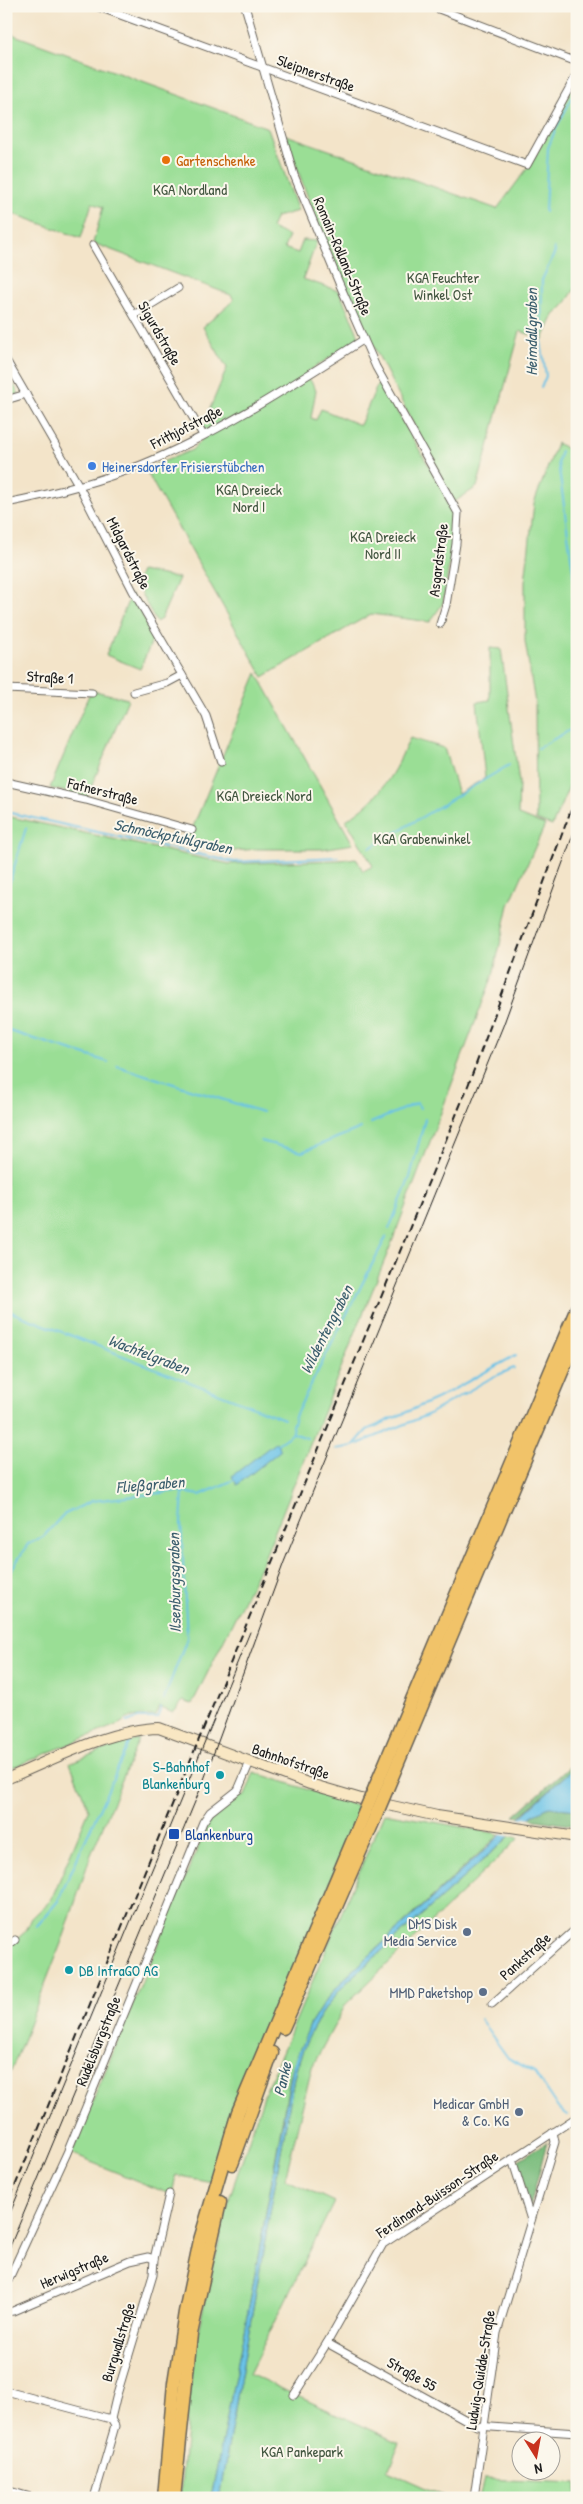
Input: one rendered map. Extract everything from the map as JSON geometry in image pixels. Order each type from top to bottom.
[{"type":"highway","points":[[174,2498],[191,2334],[218,2208],[242,2130],[272,2052],[577,1308]]},
{"type":"highway","points":[[381,1787],[577,1336]]},
{"type":"highway","points":[[164,2498],[174,2383],[185,2312],[200,2240],[238,2112],[369,1818]]},
{"type":"main road","name":"Bahnhofstraße","points":[[6,1779],[110,1737],[138,1729],[159,1728],[250,1762],[361,1799],[414,1812],[577,1837]]},
{"type":"street","name":"Sleipnerstraße","points":[[96,6],[527,165],[577,74]]},
{"type":"street","name":"Romain-Rolland-Straße","points":[[246,6],[294,175],[363,340],[451,501]]},
{"type":"street","points":[[431,6],[577,62]]},
{"type":"street","name":"Sigurdstraße","points":[[93,245],[203,435]]},
{"type":"street","points":[[134,316],[178,288]]},
{"type":"street","name":"Frithjofstraße","points":[[6,503],[79,486],[141,465],[203,435],[363,340]]},
{"type":"street","name":"Midgardstraße","points":[[6,360],[79,486],[133,591],[206,716],[220,762]]},
{"type":"street","points":[[6,400],[26,394]]},
{"type":"street","name":"Asgardstraße","points":[[440,624],[446,604],[456,544],[458,513],[451,501]]},
{"type":"street","points":[[134,692],[167,683],[182,675]]},
{"type":"street","name":"Straße 1","points":[[6,689],[92,693]]},
{"type":"street","name":"Fafnerstraße","points":[[6,782],[86,800],[192,830]]},
{"type":"street","name":"Rudelsburgstraße","points":[[6,2285],[67,2153],[203,1822],[210,1812],[238,1790],[250,1762]]},
{"type":"street","name":"Pankstraße","points":[[492,2004],[575,1933]]},
{"type":"street","points":[[6,1947],[15,1940]]},
{"type":"street","name":"Ferdinand-Buisson-Straße","points":[[294,2395],[327,2343],[384,2244],[577,2117]]},
{"type":"street","name":"Ludwig-Quidde-Straße","points":[[474,2498],[497,2333],[555,2142],[553,2132]]},
{"type":"street","points":[[512,2159],[531,2220]]},
{"type":"street","name":"Burgwallstraße","points":[[94,2498],[115,2426],[111,2419],[117,2392],[153,2275],[154,2259],[170,2194]]},
{"type":"street","name":"Herwigstraße","points":[[6,2312],[13,2311],[130,2261],[148,2256],[154,2259]]},
{"type":"street","name":"Straße 55","points":[[327,2343],[484,2428]]},
{"type":"street","points":[[6,2391],[111,2419]]},
{"type":"street","points":[[484,2428],[577,2433]]},
{"type":"street","points":[[6,2490],[34,2498]]},
{"type":"green space","points":[[6,32],[268,128],[298,211],[276,217],[271,228],[289,236],[284,248],[298,253],[303,240],[317,241],[303,279],[339,291],[359,336],[356,341],[306,373],[316,390],[311,418],[316,420],[321,409],[360,425],[379,381],[449,500],[453,513],[452,544],[443,603],[430,622],[371,614],[263,677],[145,469],[192,450],[206,435],[203,425],[227,368],[203,327],[234,300],[231,295],[93,243],[103,207],[92,203],[81,238],[6,211]]},
{"type":"green space","name":"KGA Feuchter Winkel Ost","points":[[577,79],[577,286],[563,307],[554,315],[543,339],[520,331],[477,487],[454,502],[362,322],[321,230],[302,183],[286,135],[497,209],[529,166]]},
{"type":"green space","points":[[6,371],[19,394],[6,397]]},
{"type":"green space","points":[[557,443],[577,454],[577,768],[552,826],[536,820],[535,703],[525,641],[525,582],[534,503]]},
{"type":"green space","points":[[141,571],[179,578],[161,619],[156,622],[136,584]]},
{"type":"green space","points":[[131,594],[154,636],[140,669],[106,655]]},
{"type":"green space","name":"KGA Grabenwinkel","points":[[490,648],[501,649],[519,782],[518,815],[545,825],[509,905],[493,975],[392,1242],[263,1561],[192,1704],[183,1701],[173,1713],[159,1707],[155,1716],[129,1718],[6,1770],[6,816],[229,864],[356,858],[363,871],[373,866],[346,820],[358,812],[385,785],[410,738],[444,748],[458,794],[485,778],[477,702],[490,700]]},
{"type":"green space","name":"KGA Dreieck Nord","points":[[257,673],[353,844],[322,849],[234,851],[184,837],[193,827]]},
{"type":"green space","points":[[91,690],[128,699],[87,797],[50,788]]},
{"type":"green space","points":[[139,1739],[90,1857],[65,1933],[6,2084],[6,1949],[26,1931],[32,1918],[51,1900],[89,1810],[70,1763],[123,1742]]},
{"type":"green space","points":[[577,1760],[577,1765],[519,1817],[514,1816]]},
{"type":"green space","points":[[254,1772],[360,1807],[212,2182],[176,2175],[172,2195],[71,2154],[208,1823],[231,1799],[245,1796]]},
{"type":"green space","points":[[549,1807],[577,1810],[577,1826],[529,1819],[541,1809]]},
{"type":"green space","points":[[384,1813],[500,1834],[343,1980],[323,2004],[310,2025],[290,2077],[251,2296],[211,2498],[180,2498],[189,2393],[199,2326],[230,2196],[264,2095]]},
{"type":"green space","name":"KGA Pankepark","points":[[510,1836],[519,1838],[346,2004],[312,2067],[285,2179],[334,2202],[249,2374],[400,2443],[388,2471],[448,2498],[219,2498],[294,2078],[302,2052],[320,2016],[345,1984]]},
{"type":"green space","points":[[547,2142],[530,2207],[517,2161]]},
{"type":"green space","points":[[484,2479],[510,2480],[510,2482],[577,2483],[577,2498],[479,2498]]},
{"type":"water","points":[[276,1442],[281,1450],[237,1485],[232,1476]]},
{"type":"water","points":[[577,1765],[577,1810],[549,1807],[533,1815],[345,1984],[320,2016],[308,2039],[294,2078],[219,2498],[211,2498],[251,2296],[293,2065],[310,2025],[323,2004],[343,1980]]},
{"type":"pier","points":[[516,1817],[532,1819],[513,1837],[497,1834]]},
{"type":"waterway","name":"Heimdallgraben","points":[[545,212],[548,148],[556,128],[577,89]]},
{"type":"waterway","name":"Heimdallgraben","points":[[541,388],[546,376],[541,342],[542,280],[555,252],[554,248]]},
{"type":"waterway","points":[[561,451],[558,462],[577,600]]},
{"type":"waterway","name":"Schmöckpfuhlgraben","points":[[538,748],[577,726]]},
{"type":"waterway","name":"Schmöckpfuhlgraben","points":[[370,848],[509,765]]},
{"type":"waterway","name":"Schmöckpfuhlgraben","points":[[6,812],[234,862],[338,857]]},
{"type":"waterway","name":"Wildentengraben","points":[[9,884],[26,828]]},
{"type":"waterway","name":"Wildentengraben","points":[[6,1030],[108,1062]]},
{"type":"waterway","name":"Wildentengraben","points":[[117,1066],[262,1112]]},
{"type":"waterway","name":"Wildentengraben","points":[[371,1123],[417,1103],[420,1108]]},
{"type":"waterway","points":[[389,1229],[410,1177],[425,1119]]},
{"type":"waterway","name":"Wildentengraben","points":[[261,1141],[302,1152],[361,1128]]},
{"type":"waterway","name":"Wildentengraben","points":[[293,1432],[292,1426],[295,1416],[386,1237]]},
{"type":"waterway","name":"Wachtelgraben","points":[[6,1310],[284,1419]]},
{"type":"waterway","name":"Fließgraben","points":[[353,1446],[367,1430],[438,1398],[516,1355]]},
{"type":"waterway","name":"Fließgraben","points":[[336,1449],[353,1446],[427,1415],[491,1378],[514,1368]]},
{"type":"waterway","name":"Wildentengraben","points":[[276,1445],[293,1433],[307,1438]]},
{"type":"waterway","name":"Fließgraben","points":[[6,1578],[28,1544],[43,1537],[63,1515],[92,1501],[177,1491],[200,1495],[236,1479]]},
{"type":"waterway","name":"Ilsenburgsgraben","points":[[164,1699],[187,1638],[181,1523],[183,1492]]},
{"type":"waterway","name":"Ilsenburgsgraben","points":[[127,1722],[138,1718],[157,1718],[161,1708]]},
{"type":"waterway","name":"Ilsenburgsgraben","points":[[36,1927],[58,1901],[130,1741]]},
{"type":"waterway","points":[[480,2019],[508,2058],[534,2072],[558,2108],[568,2115]]},
{"type":"tram line","points":[[6,2256],[202,1785],[284,1562],[503,1026],[577,824]]},
{"type":"tram line","points":[[6,2223],[250,1632]]},
{"type":"railway","points":[[6,2208],[466,1091],[577,794]]},
{"type":"place","name":"Gartenschenke","points":[[166,160]]},
{"type":"place","name":"Heinersdorfer Frisierstübchen","points":[[92,466]]},
{"type":"place","name":"S-Bahnhof Blankenburg","points":[[220,1775]]},
{"type":"place","name":"Blankenburg","points":[[174,1834]]},
{"type":"place","name":"DMS Disk Media Service","points":[[467,1932]]},
{"type":"place","name":"DB InfraGO AG","points":[[69,1970]]},
{"type":"place","name":"MMD Paketshop","points":[[483,1992]]},
{"type":"place","name":"Medicar GmbH & Co. KG","points":[[519,2112]]},
{"type":"park label","name":"KGA Nordland","points":[[190,189]]},
{"type":"park label","name":"KGA Dreieck Nord I","points":[[249,498]]},
{"type":"park label","name":"KGA Dreieck Nord II","points":[[383,544]]},
{"type":"water label","name":"Panke","points":[[282,2079]]}]
